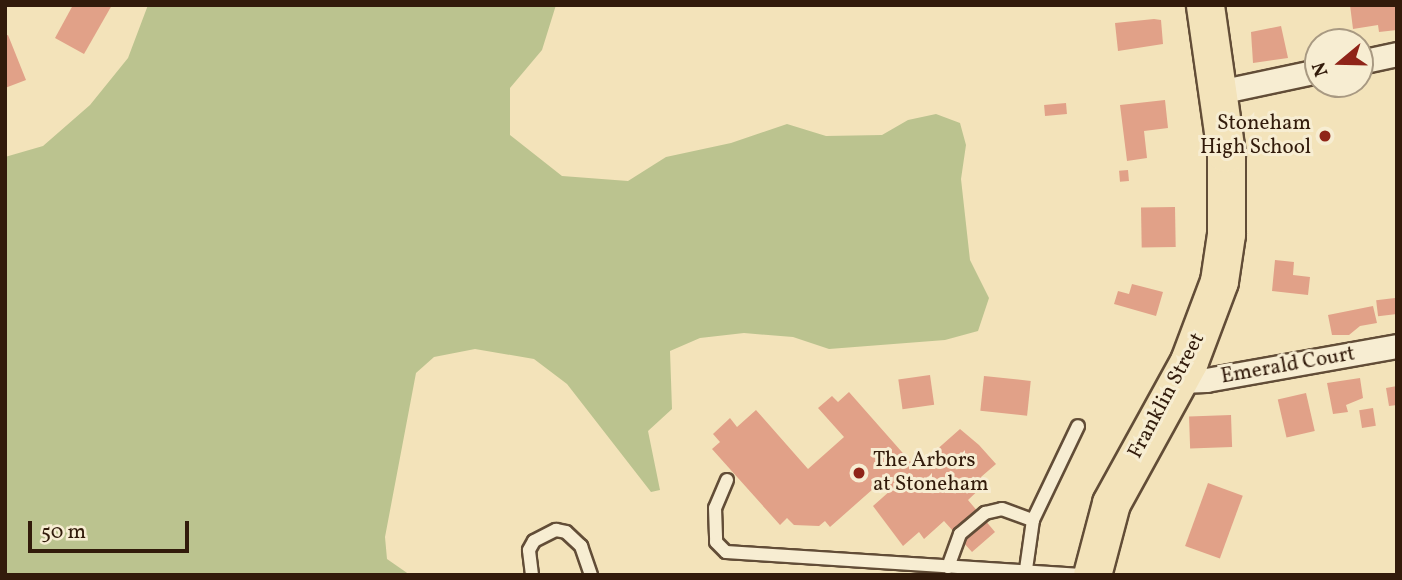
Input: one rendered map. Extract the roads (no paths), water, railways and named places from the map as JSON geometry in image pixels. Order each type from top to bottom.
[{"type":"main road","name":"Franklin Street","points":[[1092,575],[1111,503],[1202,334],[1222,260],[1227,173],[1219,92],[1205,5]]},
{"type":"street","points":[[1374,59],[1397,54]]},
{"type":"street","points":[[1219,92],[1304,74]]},
{"type":"street","name":"Emerald Court","points":[[1179,381],[1211,380],[1397,346]]},
{"type":"lane","points":[[1026,569],[1033,520],[1078,426]]},
{"type":"lane","points":[[727,480],[715,508],[716,542],[726,552],[948,567],[1026,569],[1081,575]]},
{"type":"lane","points":[[948,567],[960,534],[988,512],[1005,509],[1033,520]]},
{"type":"lane","points":[[532,575],[529,550],[534,541],[556,530],[566,532],[581,546],[591,575]]},
{"type":"place","name":"Stoneham High School","points":[[1325,136]]},
{"type":"place","name":"The Arbors at Stoneham","points":[[859,473]]}]
